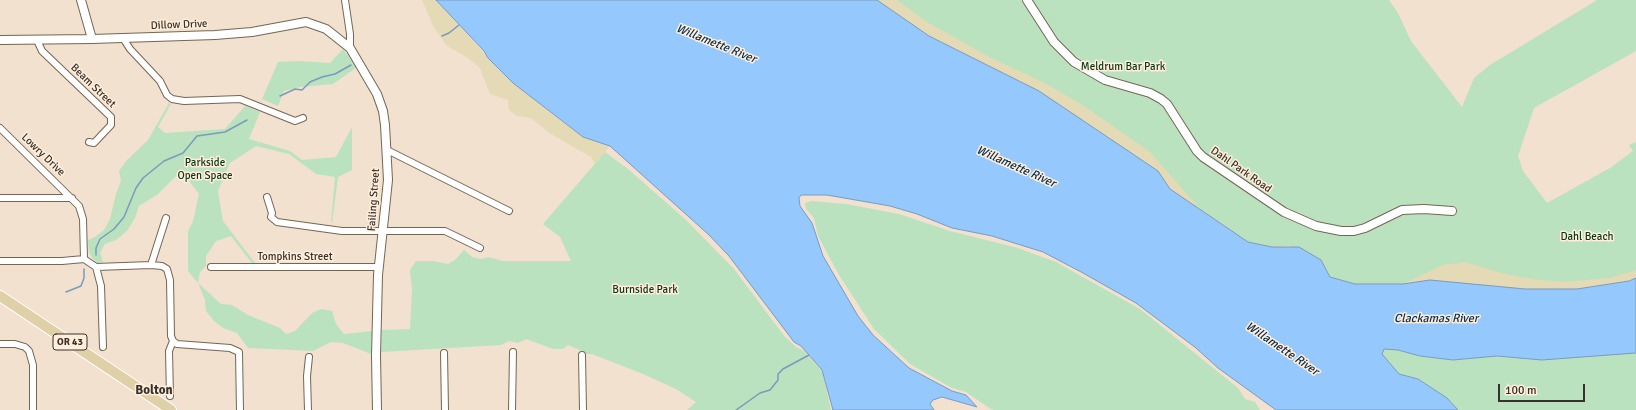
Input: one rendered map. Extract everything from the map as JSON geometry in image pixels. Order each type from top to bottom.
[{"type":"main road","name":"OR 43","points":[[0,296],[170,410]]},
{"type":"street","points":[[81,0],[92,39]]},
{"type":"street","name":"Failing Street","points":[[345,0],[350,34],[350,48],[380,100],[384,118],[388,185],[378,268],[376,356],[377,410]]},
{"type":"street","name":"Dahl Park Road","points":[[1027,0],[1054,42],[1074,62],[1104,80],[1150,93],[1161,99],[1167,104],[1197,151],[1203,157],[1284,212],[1316,226],[1341,231],[1354,231],[1365,228],[1402,210],[1424,208],[1452,211]]},
{"type":"street","name":"Dillow Drive","points":[[0,40],[92,39],[228,34],[306,22],[315,23],[326,29],[350,48]]},
{"type":"street","points":[[123,38],[130,49],[160,80],[167,95],[172,99],[184,101],[240,99],[295,121],[303,118]]},
{"type":"street","name":"Beam Street","points":[[38,40],[42,51],[111,117],[111,125],[94,143],[89,142]]},
{"type":"street","name":"Lowry Drive","points":[[0,128],[79,206],[83,219],[84,258]]},
{"type":"street","points":[[386,150],[509,211]]},
{"type":"street","points":[[267,197],[272,213],[275,213],[279,217],[280,221],[288,224],[342,231],[445,231],[480,248]]},
{"type":"street","points":[[0,198],[72,198]]},
{"type":"street","points":[[151,265],[166,218]]},
{"type":"street","points":[[0,261],[62,262],[84,258],[96,267],[101,286],[103,347]]},
{"type":"street","points":[[96,267],[151,265],[162,266],[167,269],[170,280],[171,336],[173,342],[169,350],[170,396]]},
{"type":"street","name":"Tompkins Street","points":[[211,267],[378,268]]},
{"type":"street","points":[[173,342],[176,344],[230,348],[239,352],[240,410]]},
{"type":"street","points":[[0,344],[15,344],[29,351],[33,365],[33,410]]},
{"type":"street","points":[[512,410],[513,352]]},
{"type":"street","points":[[444,353],[445,410]]},
{"type":"street","points":[[582,355],[583,410]]},
{"type":"street","points":[[308,410],[307,376],[309,357]]},
{"type":"green space","points":[[877,0],[1389,0],[1398,13],[1411,41],[1462,107],[1474,78],[1490,65],[1597,0],[1636,0],[1636,51],[1534,108],[1518,156],[1523,171],[1547,203],[1610,168],[1633,151],[1629,145],[1636,142],[1636,278],[1578,289],[1430,280],[1403,284],[1355,284],[1330,277],[1321,260],[1290,246],[1272,247],[1248,242],[1170,189]]},
{"type":"green space","points":[[343,49],[357,67],[333,84],[300,87],[284,91],[278,106],[262,99],[278,62],[298,61],[330,63]]},
{"type":"green space","name":"Parkside Open Space","points":[[169,103],[171,104],[158,127],[165,133],[225,129],[245,106],[260,112],[249,139],[290,151],[302,160],[336,157],[352,127],[352,170],[338,177],[332,223],[335,177],[316,174],[289,154],[256,146],[230,163],[218,191],[223,221],[255,263],[252,263],[231,236],[216,241],[206,256],[206,266],[200,272],[198,283],[188,271],[188,232],[193,221],[199,194],[183,173],[176,176],[158,194],[139,206],[135,218],[127,231],[116,240],[105,244],[100,253],[103,262],[98,263],[93,259],[89,252],[88,240],[104,230],[110,219],[121,181],[119,171],[126,161],[148,140]]},
{"type":"green space","name":"Burnside Park","points":[[605,152],[628,169],[686,220],[734,269],[785,337],[796,347],[804,351],[820,369],[823,374],[831,410],[687,410],[696,402],[676,389],[643,374],[592,354],[585,354],[582,351],[568,345],[563,349],[553,349],[526,339],[518,343],[509,341],[501,345],[381,352],[382,330],[410,329],[412,290],[410,270],[416,261],[433,261],[448,264],[455,260],[464,250],[472,257],[481,259],[489,257],[502,261],[571,261],[560,237],[543,224]]},
{"type":"green space","points":[[812,201],[846,204],[899,214],[950,231],[1018,248],[1056,262],[1140,309],[1238,388],[1245,399],[1255,402],[1260,410],[994,410],[989,408],[966,392],[952,388],[910,364],[874,329],[839,275],[818,236],[814,218],[806,209],[805,203]]},
{"type":"green space","points":[[198,283],[221,304],[232,305],[248,315],[280,328],[286,334],[295,331],[312,313],[321,309],[332,311],[336,324],[344,334],[372,331],[371,354],[343,343],[331,342],[313,351],[248,348],[237,333],[223,328],[214,321],[206,311],[205,300]]},
{"type":"green space","points":[[1384,349],[1398,350],[1420,356],[1453,360],[1497,356],[1542,360],[1636,353],[1636,410],[1458,410],[1447,398],[1418,379],[1399,374],[1381,354]]},
{"type":"sand","points":[[422,0],[436,0],[499,70],[554,116],[583,137],[610,146],[595,164],[591,157],[551,134],[531,118],[517,116],[509,110],[508,100],[490,94],[480,68],[468,58],[447,46],[434,28]]},
{"type":"sand","points":[[877,0],[897,0],[927,22],[993,59],[1043,82],[1084,106],[1150,152],[1202,211],[1170,189],[1157,171],[1039,92],[929,36]]},
{"type":"sand","points":[[1464,262],[1509,275],[1541,280],[1564,282],[1610,278],[1636,270],[1636,278],[1629,281],[1578,289],[1525,289],[1403,284],[1443,265]]},
{"type":"water","points":[[436,0],[877,0],[929,36],[1039,91],[1158,171],[1170,189],[1248,242],[1272,247],[1299,247],[1321,260],[1330,277],[1355,284],[1403,284],[1430,280],[1525,289],[1577,289],[1629,281],[1636,278],[1636,353],[1542,360],[1497,356],[1453,360],[1420,356],[1398,350],[1384,349],[1382,354],[1399,374],[1418,379],[1447,398],[1458,410],[1276,410],[1218,368],[1196,348],[1136,303],[1043,252],[992,236],[952,228],[917,214],[890,206],[827,195],[801,195],[799,198],[800,206],[812,223],[823,256],[858,316],[873,335],[909,368],[952,391],[966,395],[977,407],[942,397],[933,400],[930,404],[934,410],[833,410],[822,370],[801,346],[794,342],[729,256],[709,235],[610,146],[583,137],[513,83],[488,58],[484,51]]},
{"type":"waterway","points":[[442,36],[449,33],[459,25]]},
{"type":"waterway","points":[[280,96],[295,89],[302,90],[310,82],[335,74],[351,65]]},
{"type":"waterway","points":[[96,255],[96,248],[100,239],[114,229],[124,217],[136,188],[143,178],[164,161],[183,153],[197,136],[225,132],[247,120]]},
{"type":"waterway","points":[[66,292],[81,286],[84,278],[84,269]]},
{"type":"waterway","points":[[736,410],[760,393],[770,390],[778,380],[778,374],[783,369],[809,355]]},
{"type":"district","name":"Bolton","points":[[154,391]]},
{"type":"water label","name":"Willamette River","points":[[716,44]]},
{"type":"water label","name":"Willamette River","points":[[1016,167]]},
{"type":"water label","name":"Clackamas River","points":[[1436,319]]},
{"type":"water label","name":"Willamette River","points":[[1282,349]]},
{"type":"park label","name":"Meldrum Bar Park","points":[[1123,67]]},
{"type":"park label","name":"Dahl Beach","points":[[1587,237]]}]
